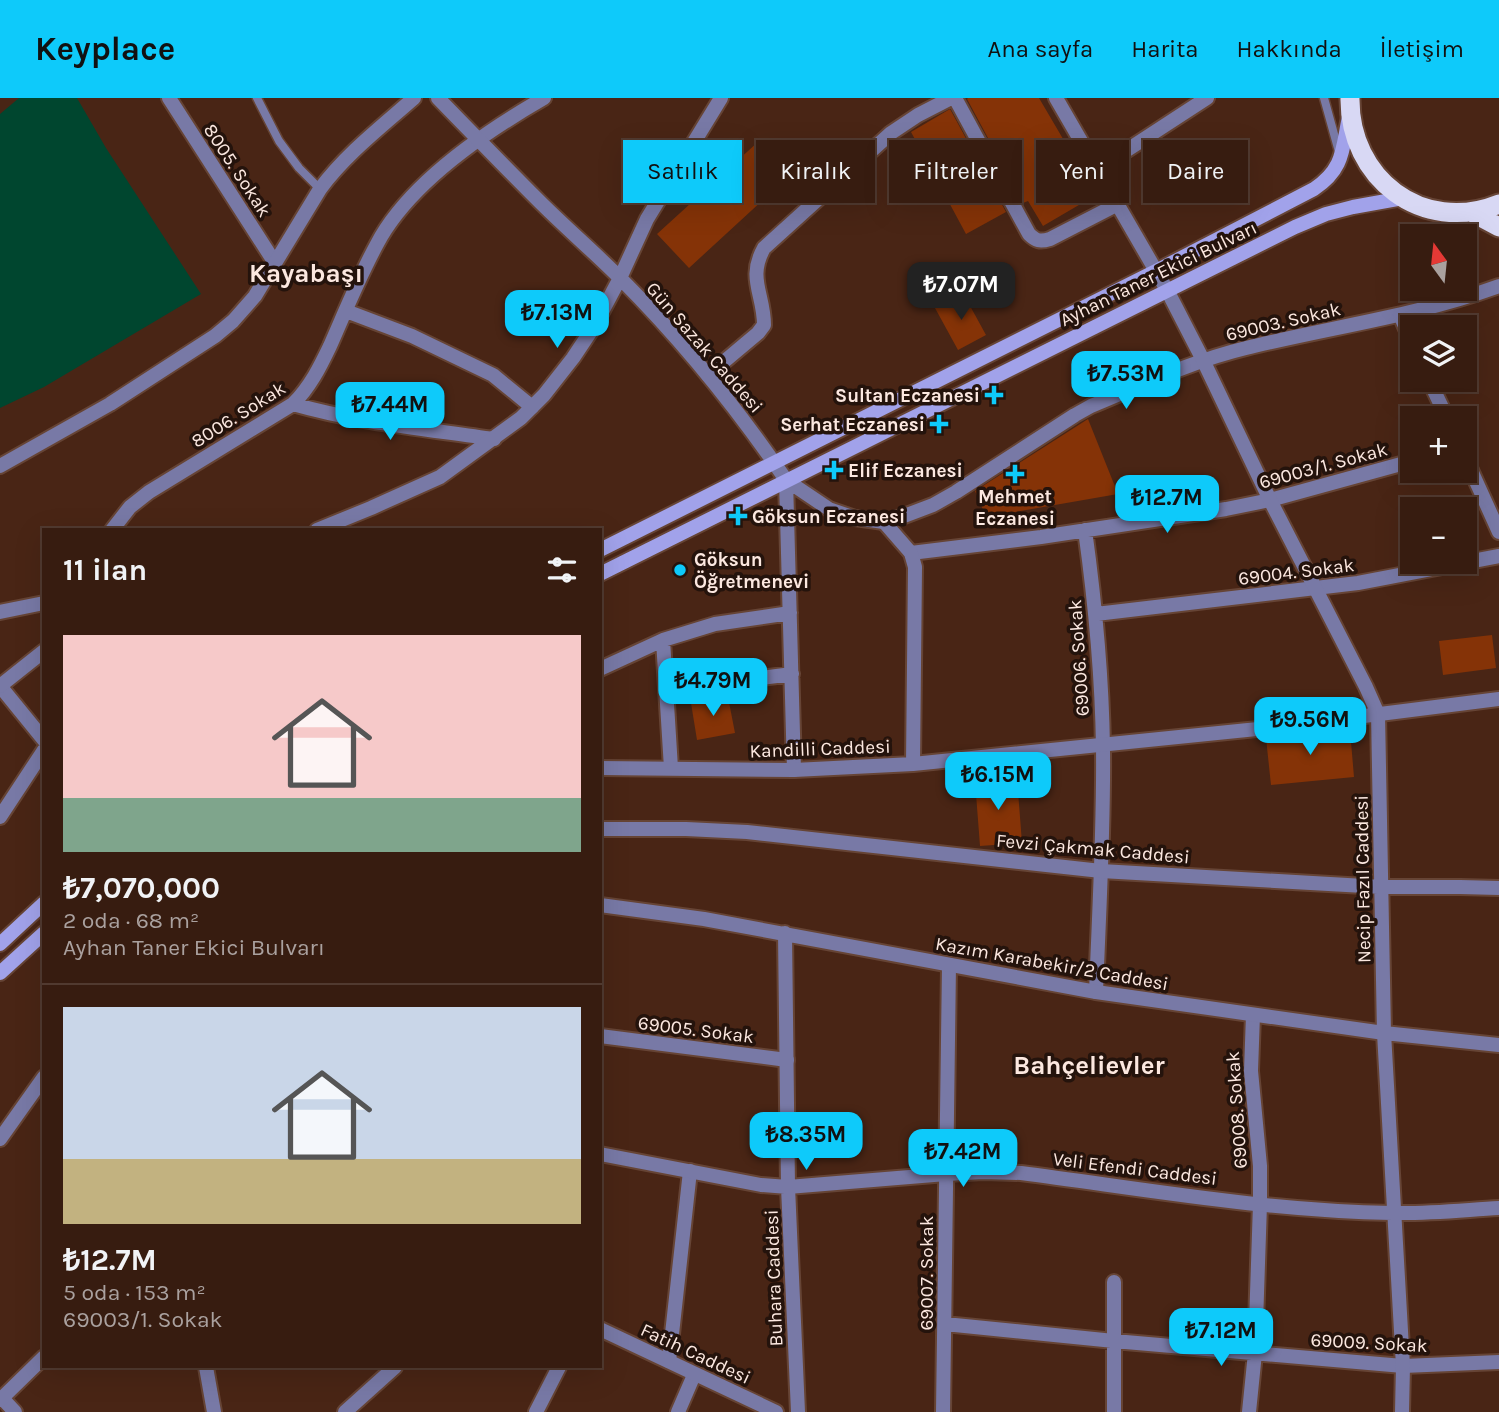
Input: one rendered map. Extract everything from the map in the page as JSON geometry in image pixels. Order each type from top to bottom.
[{"type":"highway","points":[[1350,105],[1352,130],[1366,162],[1376,176],[1403,198],[1436,211],[1453,213],[1471,212],[1499,204]]},
{"type":"highway","points":[[1471,212],[1499,227]]},
{"type":"main road","name":"Ayhan Taner Ekici Bulvarı","points":[[602,549],[1314,189],[1327,180],[1341,157],[1350,105]]},
{"type":"main road","name":"Ayhan Taner Ekici Bulvarı","points":[[602,573],[1295,227],[1326,214],[1403,198]]},
{"type":"main road","points":[[0,944],[42,905]]},
{"type":"main road","points":[[0,973],[42,935]]},
{"type":"street","name":"8005. Sokak","points":[[169,98],[275,263]]},
{"type":"street","points":[[0,466],[110,404],[215,337],[255,296],[320,189],[346,158],[414,98]]},
{"type":"street","name":"Gün Sazak Caddesi","points":[[438,98],[539,201],[620,278],[708,375],[786,480]]},
{"type":"street","name":"8006. Sokak","points":[[114,528],[130,507],[149,492],[293,404],[303,395],[378,242],[402,207],[418,189],[478,140],[544,98]]},
{"type":"street","points":[[322,528],[440,477],[521,418],[544,395],[596,325],[647,219],[721,98]]},
{"type":"street","points":[[708,375],[764,325],[756,265],[764,248],[891,133],[918,115],[953,98],[1034,240],[1042,242],[1050,239],[1118,204]]},
{"type":"street","name":"Necip Fazıl Caddesi","points":[[1056,98],[1081,140]]},
{"type":"street","points":[[1129,149],[1207,98]]},
{"type":"street","name":"Necip Fazıl Caddesi","points":[[1118,204],[1203,360],[1378,714],[1384,1033],[1403,1366],[1402,1412]]},
{"type":"street","name":"69003. Sokak","points":[[786,480],[829,509],[855,518],[884,522],[933,505],[1091,406],[1203,360],[1279,340],[1400,315],[1499,286]]},
{"type":"street","points":[[346,311],[412,336],[493,375],[532,407]]},
{"type":"street","points":[[293,404],[365,421],[494,439]]},
{"type":"street","name":"69003/1. Sokak","points":[[911,553],[1226,509],[1270,500],[1400,464]]},
{"type":"street","points":[[786,480],[794,771]]},
{"type":"street","points":[[1477,483],[1499,532]]},
{"type":"street","points":[[884,522],[911,553],[915,567],[913,764]]},
{"type":"street","name":"69006. Sokak","points":[[1085,530],[1096,614],[1103,745],[1096,992]]},
{"type":"street","name":"69004. Sokak","points":[[1096,614],[1370,581],[1499,556]]},
{"type":"street","points":[[0,612],[42,603]]},
{"type":"street","points":[[602,668],[663,640],[715,624],[790,612]]},
{"type":"street","points":[[663,640],[671,768]]},
{"type":"street","points":[[42,653],[0,686],[42,738]]},
{"type":"street","points":[[667,690],[792,674]]},
{"type":"street","name":"Kandilli Caddesi","points":[[602,768],[794,771],[913,764],[1277,727],[1499,699]]},
{"type":"street","points":[[0,817],[42,753]]},
{"type":"street","name":"Fevzi Çakmak Caddesi","points":[[602,829],[747,832],[1101,871],[1381,887],[1499,888]]},
{"type":"street","name":"Kazım Karabekir/2 Caddesi","points":[[602,905],[785,933],[1096,992],[1384,1033],[1499,1045]]},
{"type":"street","name":"Buhara Caddesi","points":[[785,933],[788,1187],[798,1412]]},
{"type":"street","name":"69007. Sokak","points":[[943,1412],[949,965]]},
{"type":"street","name":"69008. Sokak","points":[[1249,1412],[1255,1353],[1260,1204],[1260,1166],[1250,1049],[1252,1014]]},
{"type":"street","name":"69005. Sokak","points":[[602,1036],[787,1060]]},
{"type":"street","points":[[0,1139],[42,1080]]},
{"type":"street","name":"Veli Efendi Caddesi","points":[[602,1154],[761,1185],[788,1187],[946,1174],[1021,1173],[1260,1204],[1360,1212],[1437,1213],[1499,1208]]},
{"type":"street","points":[[669,1361],[690,1171]]},
{"type":"street","points":[[1114,1282],[1114,1412]]},
{"type":"street","name":"69009. Sokak","points":[[945,1324],[1403,1366],[1499,1362]]},
{"type":"street","name":"Fatih Caddesi","points":[[602,1330],[776,1412]]},
{"type":"street","points":[[15,1412],[1,1399],[42,1359]]},
{"type":"street","points":[[206,1368],[214,1412]]},
{"type":"street","points":[[345,1412],[395,1368]]},
{"type":"street","points":[[536,1412],[558,1368]]},
{"type":"street","points":[[678,1412],[694,1375]]},
{"type":"lane","points":[[257,98],[279,141],[320,189]]},
{"type":"lane","points":[[1324,98],[1341,157]]},
{"type":"green space","points":[[19,98],[77,98],[106,148],[201,294],[44,387],[0,408],[0,114]]},
{"type":"building","points":[[1039,98],[1064,140],[1036,140],[1036,203],[1082,203],[1043,226],[1028,201],[1022,201],[1022,140],[989,140],[967,99]]},
{"type":"building","points":[[950,109],[967,140],[915,140],[911,132]]},
{"type":"building","points":[[756,144],[756,203],[760,203],[689,268],[657,234],[691,203],[742,203],[742,156]]},
{"type":"building","points":[[949,203],[1001,203],[1006,212],[966,234]]},
{"type":"building","points":[[963,293],[986,335],[958,350],[935,308]]},
{"type":"building","points":[[1088,419],[1118,494],[986,517],[975,491]]},
{"type":"building","points":[[1492,635],[1496,668],[1443,675],[1439,641]]},
{"type":"building","points":[[728,697],[735,733],[697,740],[691,703]]},
{"type":"building","points":[[1350,730],[1354,777],[1271,785],[1266,738]]},
{"type":"building","points":[[1017,778],[1022,843],[980,846],[975,781]]},
{"type":"place","name":"Sultan Eczanesi","points":[[994,395]]},
{"type":"place","name":"Serhat Eczanesi","points":[[939,424]]},
{"type":"place","name":"Elif Eczanesi","points":[[834,470]]},
{"type":"place","name":"Mehmet Eczanesi","points":[[1015,474]]},
{"type":"place","name":"Göksun Eczanesi","points":[[738,516]]},
{"type":"place","name":"Göksun Öğretmenevi","points":[[680,570]]},
{"type":"district","name":"Kayabaşı","points":[[306,273]]},
{"type":"district","name":"Bahçelievler","points":[[1089,1065]]}]
